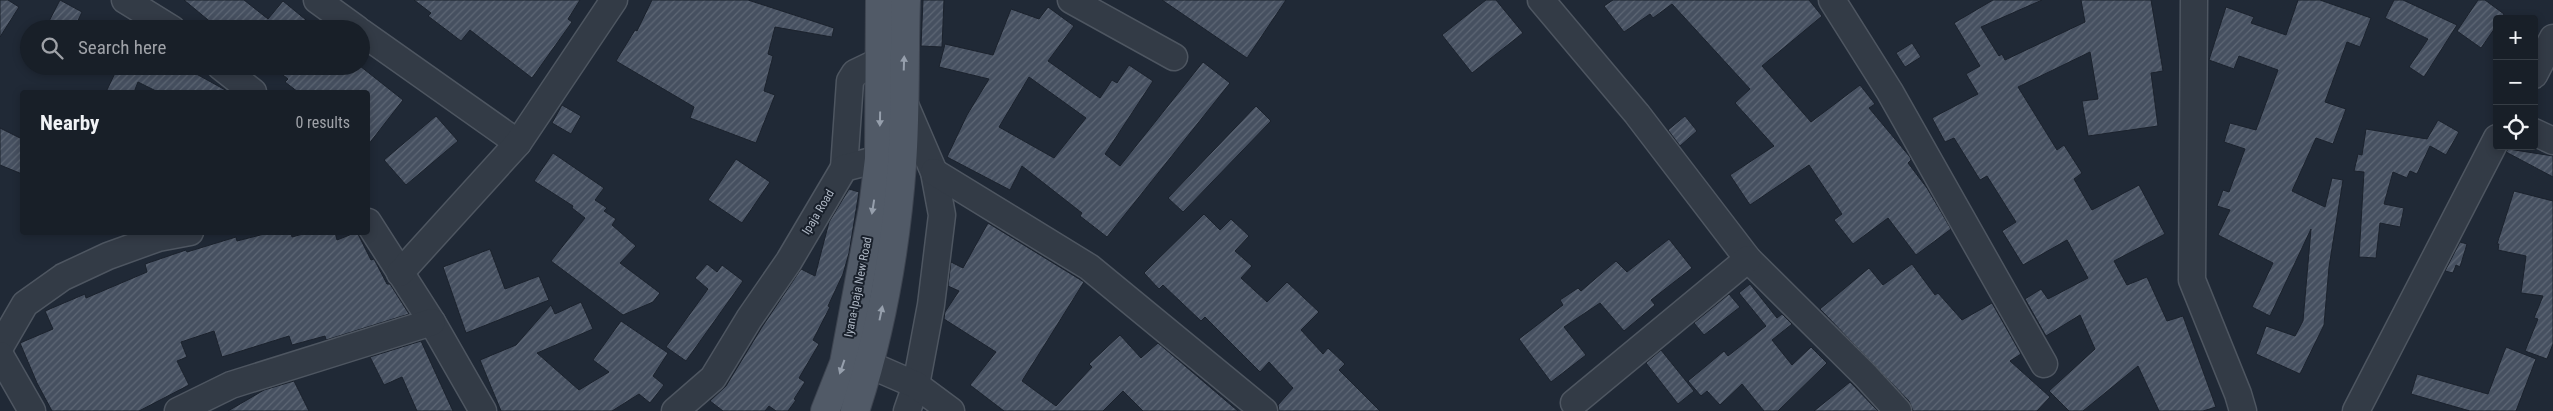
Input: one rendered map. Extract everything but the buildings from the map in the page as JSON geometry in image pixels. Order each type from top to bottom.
[{"type":"main road","points":[[880,0],[880,61],[891,162]]},
{"type":"main road","points":[[891,162],[903,100],[906,0]]},
{"type":"main road","name":"Iyana-Ipaja New Road","points":[[854,411],[870,365],[887,282],[891,162]]},
{"type":"main road","name":"Iyana-Ipaja New Road","points":[[825,411],[844,363],[873,208],[891,162]]},
{"type":"street","points":[[125,0],[157,20]]},
{"type":"street","points":[[317,0],[345,20]]},
{"type":"street","points":[[400,273],[518,142],[614,0]]},
{"type":"street","points":[[1071,0],[1174,57]]},
{"type":"street","points":[[1542,0],[1637,114],[1748,259],[1865,375],[1894,410]]},
{"type":"street","points":[[1832,0],[1890,92],[2044,364]]},
{"type":"street","points":[[2194,0],[2192,280],[2238,394],[2243,411]]},
{"type":"street","points":[[370,38],[518,142]]},
{"type":"street","points":[[2538,67],[2553,38]]},
{"type":"street","points":[[880,61],[854,73],[850,81],[844,168],[891,162]]},
{"type":"street","points":[[231,75],[250,90]]},
{"type":"street","points":[[903,100],[934,172],[942,215],[930,305],[916,385],[907,411]]},
{"type":"street","points":[[2538,134],[2553,141]]},
{"type":"street","points":[[2356,411],[2493,146]]},
{"type":"street","name":"Ipaja Road","points":[[675,411],[713,378],[789,261],[844,168]]},
{"type":"street","points":[[934,172],[1089,267],[1264,411]]},
{"type":"street","points":[[370,225],[432,322],[483,411]]},
{"type":"street","points":[[0,347],[25,304],[64,277],[108,256],[158,238],[174,235]]},
{"type":"street","points":[[1574,403],[1748,259]]},
{"type":"street","points":[[178,411],[231,385],[432,322]]},
{"type":"street","points":[[0,355],[32,411]]},
{"type":"street","points":[[870,365],[916,385],[951,411]]}]
